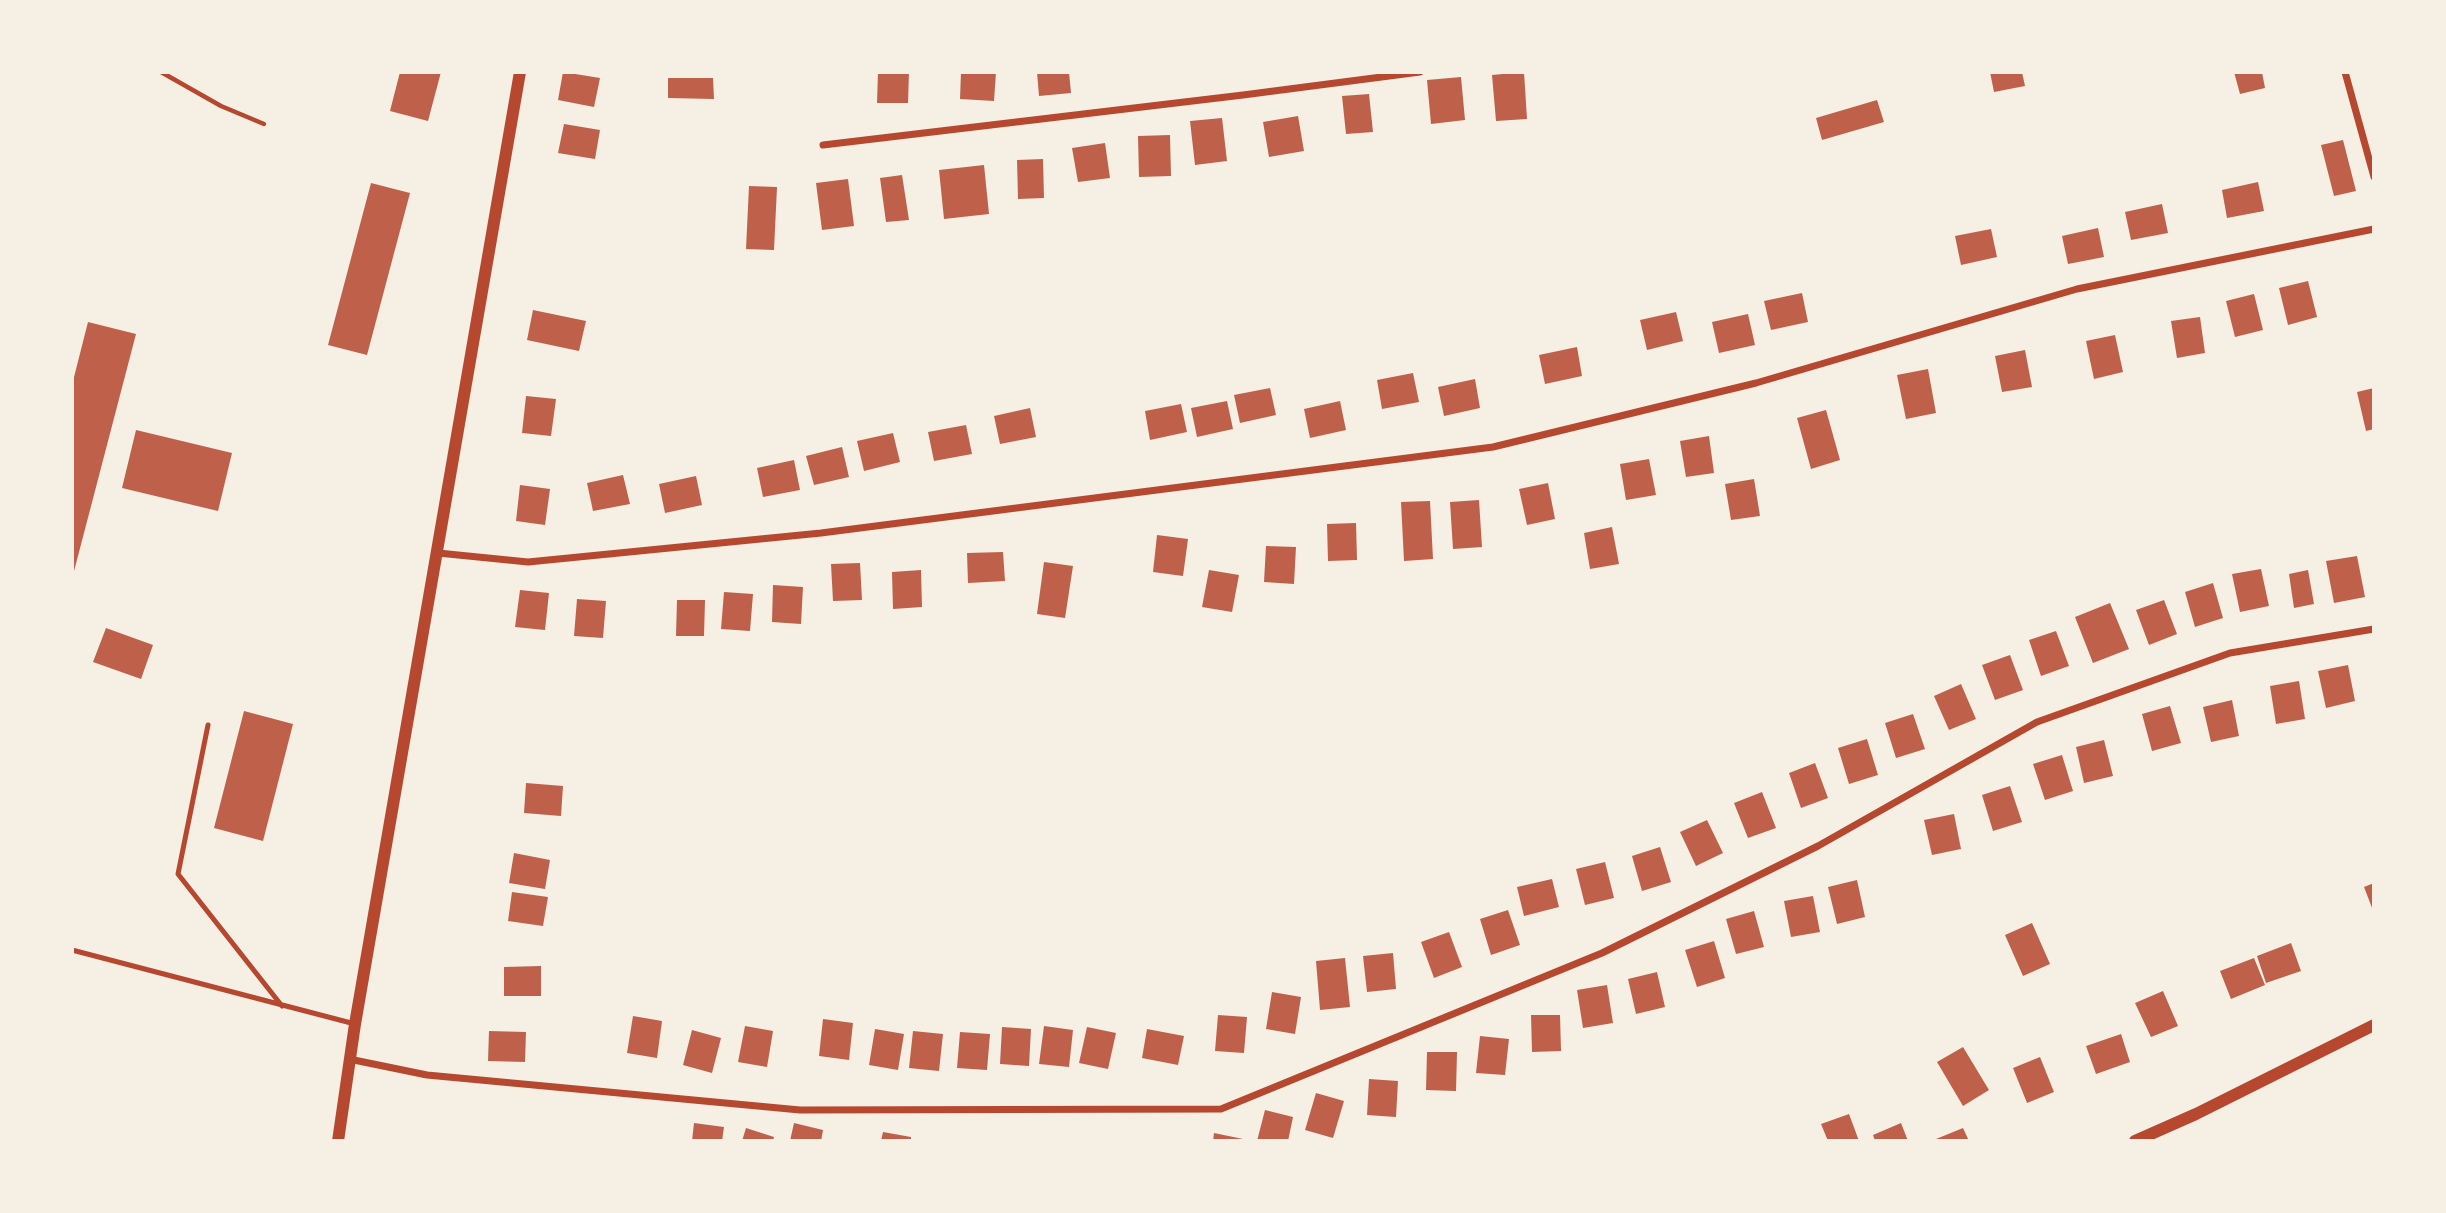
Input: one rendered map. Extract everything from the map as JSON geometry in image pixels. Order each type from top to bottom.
[{"type":"street","points":[[338,1141],[349,1059],[520,72]]},
{"type":"street","points":[[822,145],[1420,72]]},
{"type":"street","points":[[2345,72],[2374,177]]},
{"type":"street","points":[[438,554],[528,562],[821,533],[1493,447],[1756,383],[2077,289],[2374,229]]},
{"type":"street","points":[[349,1059],[428,1075],[800,1110],[1221,1110],[1602,953],[1818,846],[2037,722],[2230,653],[2374,629]]},
{"type":"street","points":[[2134,1141],[2196,1114],[2374,1025]]},
{"type":"lane","points":[[208,725],[178,874],[282,1006]]},
{"type":"lane","points":[[72,950],[355,1024]]},
{"type":"path","points":[[161,72],[221,106],[264,124]]},
{"type":"building","points":[[400,72],[441,72],[428,121],[390,111]]},
{"type":"building","points":[[563,72],[600,78],[594,107],[558,100]]},
{"type":"building","points":[[878,72],[909,72],[908,103],[877,103]]},
{"type":"building","points":[[961,72],[996,72],[994,101],[960,99]]},
{"type":"building","points":[[1037,72],[1069,72],[1071,93],[1039,96]]},
{"type":"building","points":[[1524,72],[1527,119],[1496,121],[1492,75]]},
{"type":"building","points":[[1990,72],[2022,72],[2025,86],[1994,92]]},
{"type":"building","points":[[2234,72],[2262,72],[2265,88],[2240,94]]},
{"type":"building","points":[[1461,77],[1465,120],[1431,124],[1427,80]]},
{"type":"building","points":[[668,78],[713,78],[714,99],[668,98]]},
{"type":"building","points":[[1369,94],[1373,132],[1346,134],[1342,96]]},
{"type":"building","points":[[1877,100],[1884,122],[1822,140],[1816,118]]},
{"type":"building","points":[[1298,116],[1304,151],[1269,157],[1263,122]]},
{"type":"building","points":[[1222,118],[1227,161],[1195,165],[1190,121]]},
{"type":"building","points":[[564,124],[600,130],[595,159],[558,153]]},
{"type":"building","points":[[1170,135],[1171,176],[1139,177],[1138,136]]},
{"type":"building","points":[[2343,140],[2356,191],[2334,196],[2321,145]]},
{"type":"building","points":[[1105,143],[1110,178],[1078,182],[1072,148]]},
{"type":"building","points":[[1043,159],[1044,198],[1018,199],[1017,160]]},
{"type":"building","points":[[984,165],[989,214],[944,219],[939,170]]},
{"type":"building","points":[[902,175],[909,220],[886,222],[880,178]]},
{"type":"building","points":[[848,179],[854,226],[822,230],[816,183]]},
{"type":"building","points":[[2258,182],[2264,211],[2227,218],[2222,190]]},
{"type":"building","points":[[371,183],[410,193],[367,355],[328,345]]},
{"type":"building","points":[[749,186],[777,187],[774,250],[746,249]]},
{"type":"building","points":[[2162,204],[2168,233],[2131,240],[2125,212]]},
{"type":"building","points":[[2098,228],[2104,257],[2068,264],[2062,236]]},
{"type":"building","points":[[1991,229],[1997,257],[1961,265],[1955,236]]},
{"type":"building","points":[[2308,281],[2317,317],[2288,325],[2279,288]]},
{"type":"building","points":[[1802,293],[1808,322],[1771,330],[1764,301]]},
{"type":"building","points":[[2254,294],[2263,330],[2235,337],[2226,301]]},
{"type":"building","points":[[533,310],[586,321],[579,351],[527,340]]},
{"type":"building","points":[[1676,312],[1683,341],[1647,350],[1640,320]]},
{"type":"building","points":[[1748,314],[1755,345],[1719,353],[1712,322]]},
{"type":"building","points":[[2200,317],[2205,353],[2177,358],[2171,321]]},
{"type":"building","points":[[88,322],[136,334],[73,575],[72,385]]},
{"type":"building","points":[[2115,335],[2123,372],[2094,379],[2086,341]]},
{"type":"building","points":[[1577,347],[1582,376],[1545,384],[1539,355]]},
{"type":"building","points":[[2025,350],[2032,387],[2002,392],[1995,356]]},
{"type":"building","points":[[1928,369],[1936,413],[1906,419],[1897,375]]},
{"type":"building","points":[[1413,373],[1419,402],[1382,409],[1377,380]]},
{"type":"building","points":[[1475,379],[1480,408],[1444,416],[1438,387]]},
{"type":"building","points":[[1270,388],[1276,415],[1240,423],[1234,395]]},
{"type":"building","points":[[2374,388],[2374,429],[2366,431],[2357,392]]},
{"type":"building","points":[[526,396],[556,399],[551,436],[522,433]]},
{"type":"building","points":[[1227,401],[1233,429],[1197,437],[1191,408]]},
{"type":"building","points":[[1340,401],[1346,430],[1310,438],[1304,409]]},
{"type":"building","points":[[1181,404],[1187,432],[1150,440],[1145,411]]},
{"type":"building","points":[[1030,408],[1036,437],[1000,444],[994,416]]},
{"type":"building","points":[[1826,410],[1840,460],[1811,469],[1797,418]]},
{"type":"building","points":[[966,425],[972,454],[934,461],[928,432]]},
{"type":"building","points":[[136,430],[232,453],[218,511],[122,488]]},
{"type":"building","points":[[893,433],[900,462],[864,471],[857,441]]},
{"type":"building","points":[[1709,436],[1714,473],[1686,477],[1680,441]]},
{"type":"building","points":[[842,447],[849,477],[814,485],[806,456]]},
{"type":"building","points":[[1649,459],[1656,495],[1626,500],[1620,464]]},
{"type":"building","points":[[794,460],[800,490],[763,497],[757,468]]},
{"type":"building","points":[[623,475],[630,504],[593,511],[587,483]]},
{"type":"building","points":[[696,476],[702,505],[665,513],[659,484]]},
{"type":"building","points":[[1754,479],[1760,516],[1731,520],[1725,484]]},
{"type":"building","points":[[1548,483],[1555,519],[1527,525],[1519,489]]},
{"type":"building","points":[[520,485],[550,489],[545,525],[516,521]]},
{"type":"building","points":[[1479,500],[1482,547],[1453,549],[1450,502]]},
{"type":"building","points":[[1430,501],[1433,559],[1404,561],[1401,502]]},
{"type":"building","points":[[1356,523],[1357,560],[1328,561],[1327,524]]},
{"type":"building","points":[[1612,527],[1619,564],[1590,569],[1584,533]]},
{"type":"building","points":[[1157,535],[1188,539],[1183,576],[1153,572]]},
{"type":"building","points":[[1266,546],[1296,547],[1294,584],[1264,582]]},
{"type":"building","points":[[1003,552],[1005,581],[968,583],[967,553]]},
{"type":"building","points":[[2357,556],[2365,597],[2334,603],[2326,561]]},
{"type":"building","points":[[1044,562],[1073,566],[1065,618],[1037,614]]},
{"type":"building","points":[[860,563],[862,600],[833,601],[831,564]]},
{"type":"building","points":[[2261,569],[2269,606],[2240,612],[2232,574]]},
{"type":"building","points":[[921,570],[922,607],[893,609],[892,572]]},
{"type":"building","points":[[1209,570],[1239,575],[1232,612],[1202,607]]},
{"type":"building","points":[[2308,570],[2314,604],[2294,608],[2289,574]]},
{"type":"building","points":[[2213,583],[2223,618],[2195,627],[2185,592]]},
{"type":"building","points":[[773,585],[803,587],[801,624],[772,622]]},
{"type":"building","points":[[520,590],[549,593],[545,630],[515,627]]},
{"type":"building","points":[[724,592],[753,594],[750,631],[721,629]]},
{"type":"building","points":[[577,599],[606,601],[603,638],[574,636]]},
{"type":"building","points":[[677,600],[705,600],[704,636],[676,636]]},
{"type":"building","points":[[2164,600],[2177,634],[2149,645],[2136,610]]},
{"type":"building","points":[[2110,603],[2129,649],[2093,663],[2075,617]]},
{"type":"building","points":[[106,628],[153,645],[141,679],[93,662]]},
{"type":"building","points":[[2056,631],[2069,666],[2041,676],[2029,640]]},
{"type":"building","points":[[2010,655],[2023,690],[1995,700],[1982,665]]},
{"type":"building","points":[[2348,665],[2355,701],[2326,708],[2318,671]]},
{"type":"building","points":[[2299,681],[2305,719],[2276,724],[2270,686]]},
{"type":"building","points":[[1961,684],[1976,719],[1949,730],[1934,696]]},
{"type":"building","points":[[2232,700],[2239,736],[2211,742],[2203,707]]},
{"type":"building","points":[[2170,706],[2181,743],[2152,751],[2142,714]]},
{"type":"building","points":[[244,711],[293,724],[263,841],[214,828]]},
{"type":"building","points":[[1913,714],[1925,749],[1896,758],[1885,723]]},
{"type":"building","points":[[1867,739],[1878,775],[1849,784],[1838,748]]},
{"type":"building","points":[[2104,740],[2113,776],[2084,783],[2076,747]]},
{"type":"building","points":[[2062,755],[2073,791],[2045,800],[2033,764]]},
{"type":"building","points":[[1815,763],[1828,798],[1801,808],[1789,773]]},
{"type":"building","points":[[526,783],[563,786],[561,816],[524,813]]},
{"type":"building","points":[[2010,786],[2022,822],[1993,831],[1982,795]]},
{"type":"building","points":[[1762,792],[1776,828],[1748,838],[1734,803]]},
{"type":"building","points":[[1954,814],[1961,849],[1932,855],[1924,820]]},
{"type":"building","points":[[1707,820],[1723,853],[1696,866],[1680,832]]},
{"type":"building","points":[[1660,847],[1671,882],[1642,891],[1632,856]]},
{"type":"building","points":[[514,853],[550,860],[545,889],[509,883]]},
{"type":"building","points":[[1605,862],[1614,898],[1585,905],[1576,869]]},
{"type":"building","points":[[1552,879],[1559,907],[1524,916],[1517,887]]},
{"type":"building","points":[[1857,880],[1865,917],[1837,924],[1828,887]]},
{"type":"building","points":[[2374,883],[2374,913],[2364,887]]},
{"type":"building","points":[[512,892],[548,897],[543,926],[508,921]]},
{"type":"building","points":[[1813,896],[1820,932],[1791,937],[1784,901]]},
{"type":"building","points":[[1508,910],[1520,945],[1491,955],[1480,919]]},
{"type":"building","points":[[1754,911],[1764,947],[1736,954],[1726,919]]},
{"type":"building","points":[[2032,923],[2050,964],[2023,976],[2005,935]]},
{"type":"building","points":[[1449,932],[1462,967],[1434,978],[1421,942]]},
{"type":"building","points":[[1714,941],[1725,978],[1697,987],[1685,950]]},
{"type":"building","points":[[2291,943],[2301,971],[2266,983],[2257,956]]},
{"type":"building","points":[[1393,953],[1396,989],[1367,992],[1363,956]]},
{"type":"building","points":[[1345,958],[1350,1007],[1320,1010],[1316,961]]},
{"type":"building","points":[[2254,958],[2265,985],[2231,999],[2220,971]]},
{"type":"building","points":[[541,966],[541,996],[504,996],[504,967]]},
{"type":"building","points":[[1657,972],[1665,1007],[1636,1014],[1628,979]]},
{"type":"building","points":[[1607,985],[1613,1023],[1583,1028],[1577,990]]},
{"type":"building","points":[[2163,991],[2178,1026],[2151,1037],[2135,1003]]},
{"type":"building","points":[[1272,992],[1301,997],[1295,1034],[1266,1029]]},
{"type":"building","points":[[1218,1015],[1247,1017],[1244,1053],[1215,1051]]},
{"type":"building","points":[[1531,1015],[1560,1015],[1561,1051],[1532,1052]]},
{"type":"building","points":[[633,1016],[662,1021],[657,1058],[627,1053]]},
{"type":"building","points":[[823,1019],[853,1023],[849,1060],[819,1056]]},
{"type":"building","points":[[745,1026],[773,1031],[767,1067],[738,1062]]},
{"type":"building","points":[[1044,1026],[1073,1030],[1069,1067],[1039,1064]]},
{"type":"building","points":[[1002,1027],[1031,1029],[1029,1066],[1000,1064]]},
{"type":"building","points":[[1087,1027],[1116,1033],[1108,1069],[1079,1063]]},
{"type":"building","points":[[875,1029],[904,1034],[898,1070],[869,1065]]},
{"type":"building","points":[[1147,1029],[1184,1036],[1178,1065],[1142,1058]]},
{"type":"building","points":[[692,1030],[721,1038],[712,1073],[683,1065]]},
{"type":"building","points":[[489,1031],[526,1032],[525,1062],[488,1061]]},
{"type":"building","points":[[913,1031],[943,1034],[939,1071],[909,1068]]},
{"type":"building","points":[[960,1032],[990,1034],[987,1070],[957,1068]]},
{"type":"building","points":[[2121,1034],[2130,1062],[2096,1074],[2086,1046]]},
{"type":"building","points":[[1480,1036],[1509,1039],[1505,1075],[1476,1073]]},
{"type":"building","points":[[1963,1047],[1989,1090],[1963,1106],[1937,1062]]},
{"type":"building","points":[[1427,1052],[1457,1052],[1456,1091],[1426,1090]]},
{"type":"building","points":[[2040,1057],[2054,1092],[2027,1103],[2013,1068]]},
{"type":"building","points":[[1369,1079],[1398,1081],[1396,1117],[1367,1115]]},
{"type":"building","points":[[1316,1093],[1344,1101],[1333,1138],[1305,1130]]},
{"type":"building","points":[[1265,1110],[1293,1117],[1288,1141],[1257,1141]]},
{"type":"building","points":[[1849,1114],[1859,1141],[1828,1141],[1821,1124]]},
{"type":"building","points":[[694,1123],[724,1127],[722,1141],[692,1141]]},
{"type":"building","points":[[794,1123],[823,1130],[821,1141],[790,1141]]},
{"type":"building","points":[[1901,1123],[1908,1141],[1875,1141],[1873,1135]]},
{"type":"building","points":[[746,1128],[774,1137],[773,1141],[742,1141]]},
{"type":"building","points":[[1963,1128],[1969,1141],[1936,1139]]},
{"type":"building","points":[[883,1132],[911,1137],[911,1141],[881,1141]]},
{"type":"building","points":[[1214,1133],[1243,1139],[1243,1141],[1213,1141]]}]
